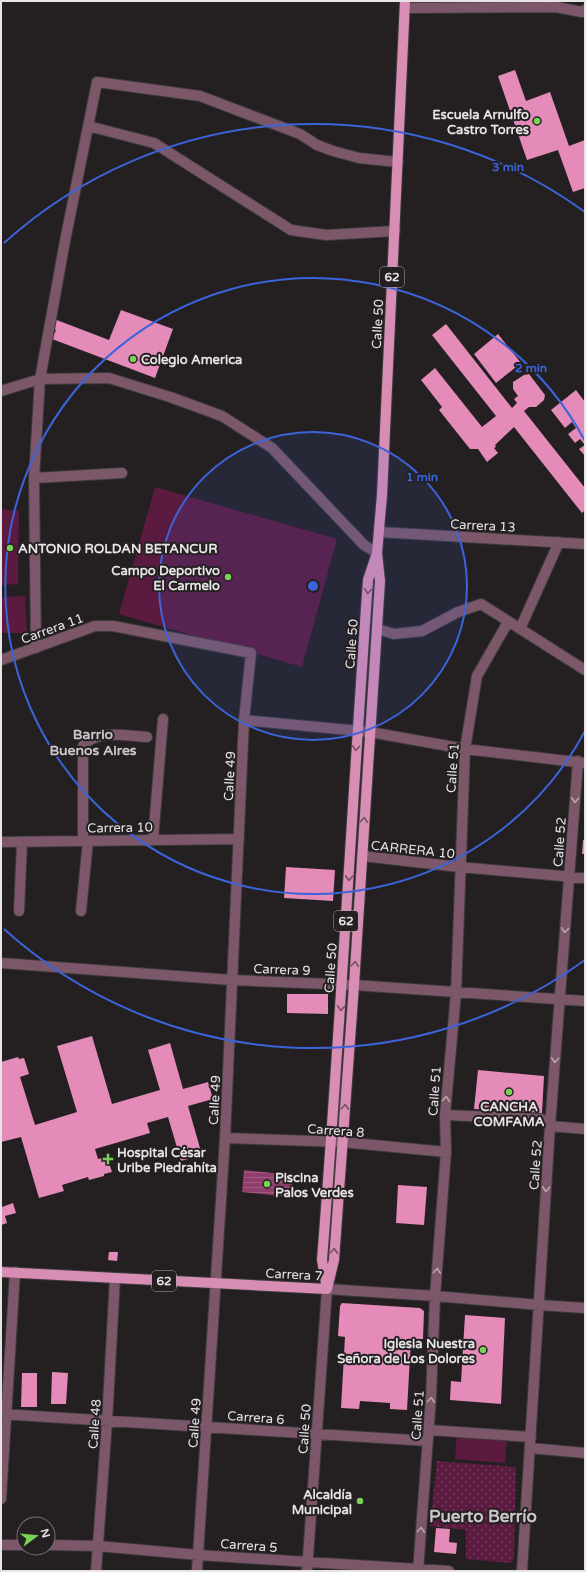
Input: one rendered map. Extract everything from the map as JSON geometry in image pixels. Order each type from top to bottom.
[{"type":"main road","name":"Calle 50","points":[[327,1289],[334,1260],[354,985],[380,581],[377,553],[395,231],[405,4]]},
{"type":"main road","name":"Calle 50","points":[[327,1289],[322,1260],[332,1142],[357,730],[368,580],[377,553]]},
{"type":"main road","name":"Carrera 7","points":[[1,1272],[327,1289]]},
{"type":"street","points":[[405,4],[555,4],[584,12]]},
{"type":"street","points":[[36,648],[34,478],[40,380],[65,241],[97,82],[200,96],[300,134],[333,151],[359,158],[398,162]]},
{"type":"street","points":[[88,126],[154,143],[291,230],[326,235],[395,231]]},
{"type":"street","points":[[1,391],[40,380],[109,378],[170,397],[222,416],[272,448],[364,545],[377,553]]},
{"type":"street","points":[[34,478],[122,473]]},
{"type":"street","name":"Carrera 13","points":[[379,532],[585,544]]},
{"type":"street","points":[[520,629],[559,542]]},
{"type":"street","points":[[377,629],[394,634],[422,631],[458,612],[481,604],[585,670]]},
{"type":"street","name":"Calle 51","points":[[418,1570],[429,1430],[435,1296],[446,1152],[445,1115],[456,993],[465,749],[477,676],[508,622]]},
{"type":"street","name":"Carrera 11","points":[[1,660],[95,626],[113,626],[251,653]]},
{"type":"street","name":"Calle 49","points":[[197,1571],[225,1138],[244,720],[251,653]]},
{"type":"street","points":[[153,840],[163,719]]},
{"type":"street","points":[[244,720],[357,730],[465,749],[581,762]]},
{"type":"street","points":[[81,911],[85,841],[83,746],[88,740],[98,736],[146,738]]},
{"type":"street","name":"Calle 52","points":[[522,1571],[559,1000],[581,762]]},
{"type":"street","name":"Carrera 10","points":[[1,842],[239,839]]},
{"type":"street","points":[[19,911],[22,842]]},
{"type":"street","name":"CARRERA 10","points":[[362,856],[460,867]]},
{"type":"street","name":"Carrera 10","points":[[460,867],[585,878]]},
{"type":"street","name":"Carrera 9","points":[[1,963],[232,980],[354,985],[585,1001]]},
{"type":"street","points":[[445,1115],[541,1119],[550,1126],[585,1129]]},
{"type":"street","name":"Carrera 8","points":[[225,1138],[342,1142],[446,1152]]},
{"type":"street","points":[[1,1499],[4,1414],[15,1272]]},
{"type":"street","name":"Calle 48","points":[[96,1571],[107,1422],[115,1278]]},
{"type":"street","name":"Carrera 7","points":[[327,1289],[585,1308]]},
{"type":"street","name":"Calle 50","points":[[308,1567],[327,1289]]},
{"type":"street","name":"Carrera 6","points":[[4,1414],[107,1422],[428,1441]]},
{"type":"street","points":[[429,1430],[530,1436]]},
{"type":"street","points":[[530,1448],[585,1453]]},
{"type":"street","points":[[1,1545],[16,1545]]},
{"type":"street","name":"Carrera 5","points":[[56,1545],[98,1546],[308,1567],[449,1571]]},
{"type":"shaded area","name":"Campo Deportivo El Carmelo","points":[[155,487],[337,539],[302,667],[119,614]]},
{"type":"shaded area","name":"ANTONIO ROLDAN BETANCUR","points":[[1,509],[19,511],[18,584],[1,585]]},
{"type":"shaded area","points":[[25,596],[27,633],[1,633],[1,597]]},
{"type":"shaded area","name":"Piscina Palos Verdes","points":[[244,1170],[293,1175],[291,1197],[242,1192]]},
{"type":"shaded area","points":[[457,1433],[507,1436],[505,1463],[455,1459]]},
{"type":"shaded area","points":[[437,1461],[516,1467],[514,1558],[511,1563],[466,1559],[466,1530],[430,1526]]},
{"type":"building","name":"Escuela Arnulfo Castro Torres","points":[[515,70],[526,101],[550,92],[569,146],[585,140],[585,188],[573,192],[558,150],[527,160],[498,76]]},
{"type":"building","name":"Colegio America","points":[[121,310],[173,329],[155,378],[52,339],[56,330],[51,328],[54,319],[109,340]]},
{"type":"building","points":[[446,324],[512,408],[517,403],[514,399],[518,396],[513,389],[513,382],[524,375],[529,374],[545,395],[544,400],[536,407],[529,407],[524,411],[585,488],[585,510],[582,513],[514,427],[495,445],[496,447],[494,448],[498,453],[487,462],[478,449],[470,449],[439,410],[442,407],[421,380],[435,368],[482,427],[496,416],[432,335]]},
{"type":"building","points":[[498,334],[521,363],[496,383],[474,354]]},
{"type":"building","points":[[576,390],[585,402],[585,445],[580,439],[575,443],[568,434],[576,428],[572,422],[565,428],[551,410]]},
{"type":"building","points":[[585,445],[585,456],[579,449]]},
{"type":"building","points":[[583,840],[585,840],[585,854],[582,854]]},
{"type":"building","points":[[286,867],[335,870],[333,901],[284,898]]},
{"type":"building","points":[[287,994],[328,994],[328,1014],[287,1013]]},
{"type":"building","points":[[92,1036],[112,1104],[160,1090],[148,1050],[170,1043],[183,1089],[208,1082],[213,1099],[188,1106],[202,1155],[181,1161],[168,1117],[147,1123],[150,1133],[95,1149],[98,1159],[107,1157],[112,1172],[89,1180],[88,1177],[62,1185],[64,1191],[39,1198],[21,1137],[1,1142],[1,1062],[18,1057],[19,1059],[24,1058],[29,1074],[20,1077],[35,1125],[77,1112],[57,1046]]},
{"type":"building","name":"CANCHA COMFAMA","points":[[478,1070],[544,1076],[542,1113],[474,1109]]},
{"type":"building","points":[[398,1185],[427,1187],[424,1225],[396,1223]]},
{"type":"building","points":[[13,1203],[16,1213],[5,1216],[7,1223],[1,1225],[1,1204],[2,1207]]},
{"type":"building","points":[[109,1252],[118,1252],[117,1261],[108,1260]]},
{"type":"building","points":[[342,1303],[420,1308],[424,1311],[423,1339],[411,1339],[407,1410],[390,1409],[390,1403],[360,1401],[359,1409],[341,1408],[345,1337],[338,1336],[340,1306]]},
{"type":"building","name":"Iglesia Nuestra Señora de Los Dolores","points":[[465,1315],[505,1318],[501,1404],[450,1400],[451,1381],[461,1382]]},
{"type":"building","points":[[52,1372],[68,1373],[66,1404],[51,1404]]},
{"type":"building","points":[[22,1373],[37,1373],[37,1407],[21,1407]]},
{"type":"building","points":[[436,1528],[450,1529],[449,1542],[457,1543],[456,1554],[434,1552]]},
{"type":"place","name":"Escuela Arnulfo Castro Torres","points":[[537,121]]},
{"type":"place","name":"Colegio America","points":[[133,359]]},
{"type":"place","name":"ANTONIO ROLDAN BETANCUR","points":[[10,548]]},
{"type":"place","name":"Campo Deportivo El Carmelo","points":[[228,577]]},
{"type":"place","name":"CANCHA COMFAMA","points":[[509,1092]]},
{"type":"place","name":"Hospital César Uribe Piedrahíta","points":[[108,1159]]},
{"type":"place","name":"Piscina Palos Verdes","points":[[267,1184]]},
{"type":"place","name":"Iglesia Nuestra Señora de Los Dolores","points":[[483,1350]]},
{"type":"place","name":"Alcaldía Municipal","points":[[360,1501]]},
{"type":"district","name":"Barrio Buenos Aires","points":[[93,742]]},
{"type":"district","name":"Puerto Berrío","points":[[483,1516]]}]
